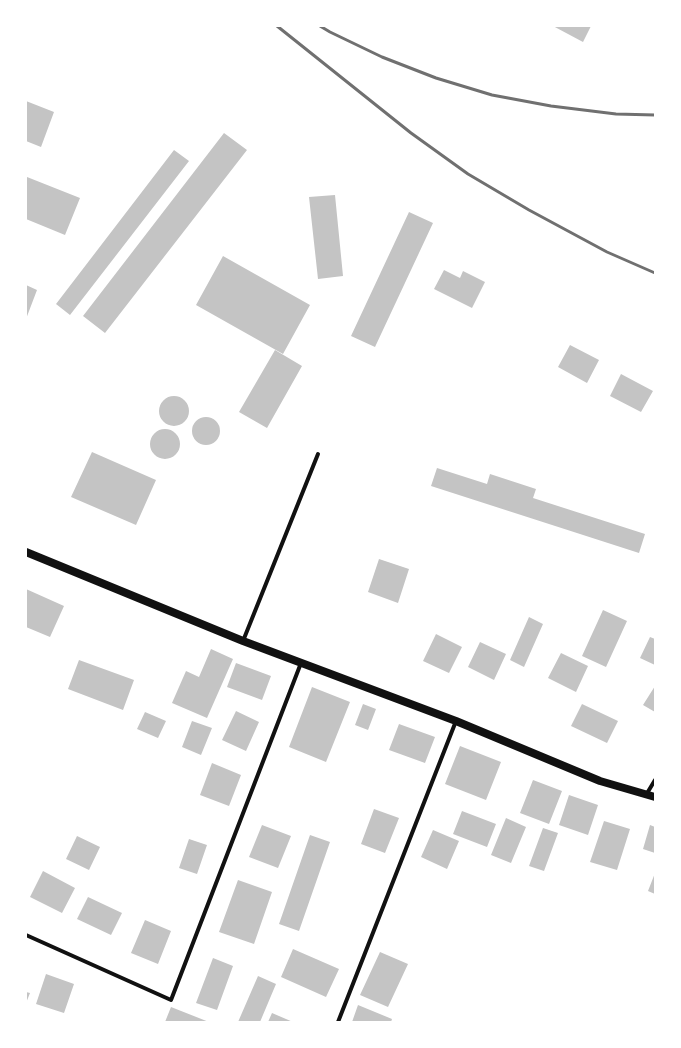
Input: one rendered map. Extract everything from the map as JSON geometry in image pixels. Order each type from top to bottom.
[{"type":"main road","points":[[26,552],[243,641],[456,722],[600,781],[655,797]]},
{"type":"street","points":[[243,641],[318,454]]},
{"type":"street","points":[[26,935],[171,1000],[301,663]]},
{"type":"street","points":[[338,1022],[456,722]]},
{"type":"street","points":[[646,795],[655,780]]},
{"type":"building","points":[[553,26],[591,26],[583,42]]},
{"type":"building","points":[[26,101],[54,112],[41,147],[26,141]]},
{"type":"building","points":[[224,133],[247,150],[105,333],[83,316]]},
{"type":"building","points":[[174,150],[189,161],[70,315],[56,304]]},
{"type":"building","points":[[27,177],[80,198],[65,235],[26,219]]},
{"type":"building","points":[[335,195],[343,276],[318,279],[309,197]]},
{"type":"building","points":[[409,212],[433,223],[375,347],[351,336]]},
{"type":"building","points":[[223,256],[310,305],[283,354],[196,305]]},
{"type":"building","points":[[444,270],[460,278],[463,271],[485,282],[472,308],[434,289]]},
{"type":"building","points":[[26,285],[37,290],[26,319]]},
{"type":"building","points":[[570,345],[599,360],[587,383],[558,367]]},
{"type":"building","points":[[275,350],[302,366],[267,428],[239,412]]},
{"type":"building","points":[[621,374],[653,391],[641,412],[610,396]]},
{"type":"building","points":[[174,396],[184,401],[189,411],[184,421],[174,426],[164,421],[159,411],[164,401]]},
{"type":"building","points":[[206,417],[212,418],[216,421],[219,425],[219,437],[216,441],[212,444],[206,445],[200,444],[196,441],[193,437],[192,431],[193,425],[196,421],[200,418]]},
{"type":"building","points":[[165,429],[176,433],[180,444],[176,455],[165,459],[154,455],[150,444],[154,433]]},
{"type":"building","points":[[92,452],[156,480],[136,525],[71,497]]},
{"type":"building","points":[[437,468],[487,484],[490,474],[536,489],[533,498],[645,534],[639,553],[431,486]]},
{"type":"building","points":[[379,559],[409,569],[398,603],[368,592]]},
{"type":"building","points":[[26,589],[64,606],[50,637],[26,627]]},
{"type":"building","points":[[603,610],[627,621],[606,667],[582,656]]},
{"type":"building","points":[[529,617],[543,624],[524,667],[510,660]]},
{"type":"building","points":[[436,634],[462,647],[449,673],[423,661]]},
{"type":"building","points":[[650,637],[655,639],[655,665],[640,658]]},
{"type":"building","points":[[480,642],[506,654],[494,680],[468,667]]},
{"type":"building","points":[[211,649],[233,659],[207,718],[172,703],[186,671],[199,677]]},
{"type":"building","points":[[561,653],[588,666],[576,692],[548,678]]},
{"type":"building","points":[[79,660],[134,680],[123,710],[68,689]]},
{"type":"building","points":[[236,663],[271,676],[262,700],[227,687]]},
{"type":"building","points":[[655,686],[655,712],[643,705]]},
{"type":"building","points":[[312,687],[350,702],[326,762],[289,747]]},
{"type":"building","points":[[363,704],[376,709],[368,730],[355,725]]},
{"type":"building","points":[[582,704],[618,721],[607,743],[571,726]]},
{"type":"building","points":[[236,711],[259,722],[246,751],[222,740]]},
{"type":"building","points":[[145,712],[166,721],[158,738],[137,729]]},
{"type":"building","points":[[192,721],[212,728],[201,755],[182,747]]},
{"type":"building","points":[[399,724],[435,737],[425,763],[389,750]]},
{"type":"building","points":[[460,746],[501,762],[486,800],[445,784]]},
{"type":"building","points":[[212,763],[241,775],[229,806],[200,795]]},
{"type":"building","points":[[533,780],[562,791],[549,824],[520,813]]},
{"type":"building","points":[[569,795],[598,805],[588,835],[559,825]]},
{"type":"building","points":[[374,809],[399,818],[385,853],[361,844]]},
{"type":"building","points":[[462,811],[496,824],[487,847],[453,834]]},
{"type":"building","points":[[506,818],[526,827],[511,863],[491,855]]},
{"type":"building","points":[[604,821],[630,829],[617,870],[590,862]]},
{"type":"building","points":[[262,825],[291,836],[278,868],[249,857]]},
{"type":"building","points":[[650,825],[655,827],[655,853],[643,849]]},
{"type":"building","points":[[543,828],[558,833],[544,871],[529,866]]},
{"type":"building","points":[[433,830],[459,841],[447,869],[421,857]]},
{"type":"building","points":[[310,835],[330,842],[299,931],[279,924]]},
{"type":"building","points":[[77,836],[100,847],[89,870],[66,859]]},
{"type":"building","points":[[189,839],[207,845],[197,874],[179,868]]},
{"type":"building","points":[[43,871],[75,888],[62,913],[30,897]]},
{"type":"building","points":[[655,873],[655,894],[648,891]]},
{"type":"building","points":[[238,880],[272,892],[254,944],[219,932]]},
{"type":"building","points":[[88,897],[122,913],[111,935],[77,919]]},
{"type":"building","points":[[145,920],[171,931],[158,964],[131,953]]},
{"type":"building","points":[[293,949],[339,969],[326,997],[281,977]]},
{"type":"building","points":[[380,952],[408,964],[388,1007],[360,995]]},
{"type":"building","points":[[213,958],[233,966],[217,1010],[196,1003]]},
{"type":"building","points":[[46,974],[74,984],[64,1013],[36,1004]]},
{"type":"building","points":[[258,976],[276,984],[260,1022],[238,1022]]},
{"type":"building","points":[[26,992],[30,993],[26,1003]]},
{"type":"building","points":[[358,1005],[392,1019],[391,1022],[352,1022]]},
{"type":"building","points":[[171,1007],[209,1022],[165,1022]]},
{"type":"building","points":[[272,1013],[293,1022],[268,1022]]},
{"type":"railway","points":[[277,26],[411,133],[468,174],[529,210],[607,252],[655,273]]},
{"type":"railway","points":[[320,26],[382,57],[436,78],[492,95],[551,106],[616,114],[655,115]]}]
